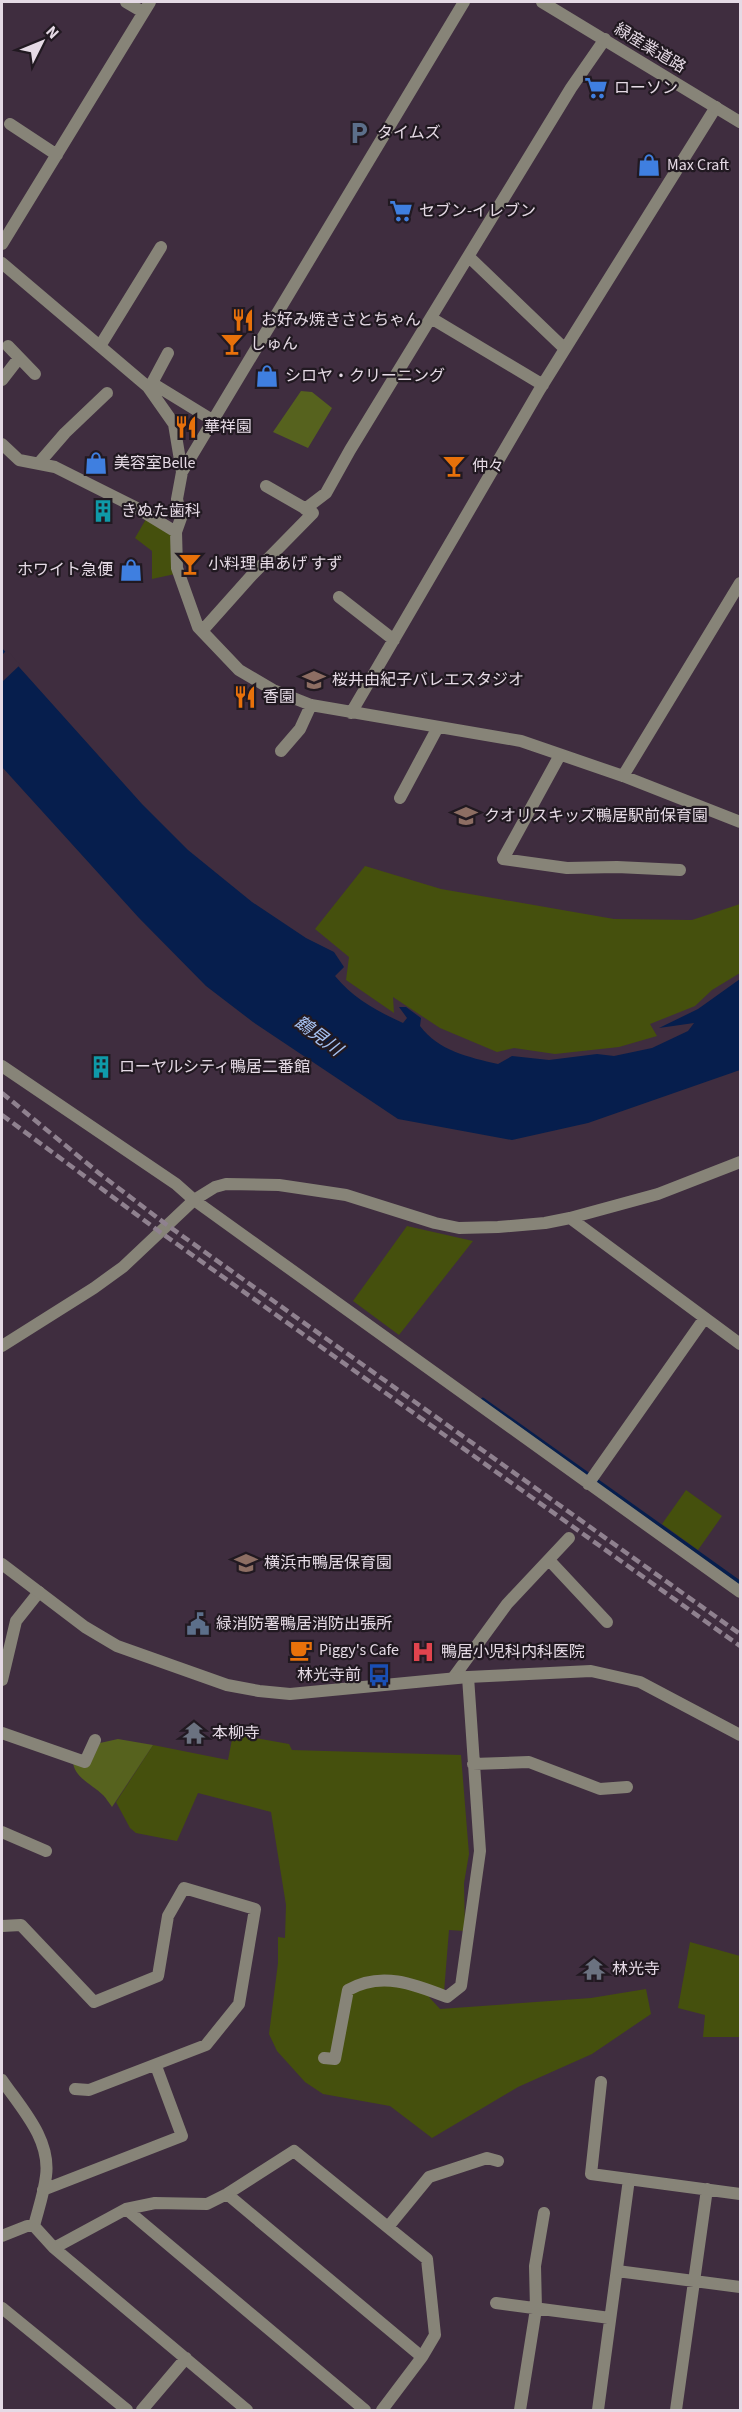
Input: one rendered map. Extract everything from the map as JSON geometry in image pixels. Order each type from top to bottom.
[{"type":"street","points":[[2,244],[147,7],[126,2]]},
{"type":"street","points":[[182,472],[464,2]]},
{"type":"street","name":"緑産業道路","points":[[543,2],[741,122]]},
{"type":"street","points":[[305,509],[326,493],[571,87],[605,39]]},
{"type":"street","points":[[351,713],[543,385],[716,107]]},
{"type":"street","points":[[10,124],[57,155]]},
{"type":"street","points":[[100,346],[161,247]]},
{"type":"street","points":[[469,257],[565,349]]},
{"type":"street","points":[[2,263],[150,385],[214,421]]},
{"type":"street","points":[[431,318],[543,385]]},
{"type":"street","points":[[8,346],[35,374]]},
{"type":"street","points":[[150,385],[168,353]]},
{"type":"street","points":[[2,380],[19,358]]},
{"type":"street","points":[[150,385],[174,424],[182,472],[177,500],[181,518],[176,532],[177,568],[198,627],[239,670],[273,690],[311,705],[521,741],[624,776],[741,822]]},
{"type":"street","points":[[39,463],[65,433],[107,393]]},
{"type":"street","points":[[2,444],[20,460],[55,467],[125,502],[176,532]]},
{"type":"street","points":[[202,631],[252,575],[313,513],[266,486]]},
{"type":"street","points":[[624,776],[741,584]]},
{"type":"street","points":[[339,597],[394,640]]},
{"type":"street","points":[[281,751],[300,729],[311,705]]},
{"type":"street","points":[[400,798],[438,726]]},
{"type":"street","points":[[560,755],[503,859],[567,868],[617,867],[680,870]]},
{"type":"street","points":[[2,1066],[176,1184],[194,1200],[591,1480],[741,1592]]},
{"type":"street","points":[[2,1346],[94,1288],[123,1267],[194,1200],[215,1187],[226,1184],[279,1185],[346,1195],[435,1223],[459,1228],[545,1223],[570,1218],[658,1194],[741,1162]]},
{"type":"street","points":[[570,1218],[704,1319],[741,1344]]},
{"type":"street","points":[[591,1480],[704,1319]]},
{"type":"street","points":[[453,1678],[507,1604],[569,1538]]},
{"type":"street","points":[[549,1560],[608,1622]]},
{"type":"street","points":[[2,1564],[85,1627],[117,1646],[227,1685],[290,1694],[453,1678],[591,1671],[640,1682],[741,1735]]},
{"type":"street","points":[[2,1680],[16,1621],[39,1592]]},
{"type":"street","points":[[324,2058],[335,2059],[348,1990],[362,1982],[397,1980],[447,1997],[461,1986],[480,1851],[468,1677]]},
{"type":"street","points":[[2,1733],[85,1762],[95,1740]]},
{"type":"street","points":[[473,1764],[529,1762],[600,1790],[627,1787]]},
{"type":"street","points":[[2,1832],[46,1851]]},
{"type":"street","points":[[2,1926],[21,1925],[94,2002],[158,1976],[168,1916],[184,1888],[255,1909],[239,2004],[206,2045],[89,2090],[75,2089]]},
{"type":"street","points":[[43,2190],[182,2136],[156,2066]]},
{"type":"street","points":[[2,2080],[32,2122],[44,2148],[46,2173],[34,2226]]},
{"type":"street","points":[[602,2082],[591,2174],[741,2194]]},
{"type":"street","points":[[54,2248],[126,2210],[155,2203],[207,2204],[227,2194],[294,2151],[427,2259],[435,2335],[422,2357],[382,2410]]},
{"type":"street","points":[[388,2227],[429,2177],[487,2158],[498,2161]]},
{"type":"street","points":[[598,2410],[630,2179]]},
{"type":"street","points":[[676,2410],[707,2189]]},
{"type":"street","points":[[227,2194],[422,2357]]},
{"type":"street","points":[[126,2210],[366,2410]]},
{"type":"street","points":[[520,2410],[536,2309],[535,2266],[544,2213]]},
{"type":"street","points":[[2,2236],[27,2226],[34,2226],[54,2248],[247,2410]]},
{"type":"street","points":[[617,2271],[741,2287]]},
{"type":"street","points":[[496,2303],[610,2318]]},
{"type":"street","points":[[2,2308],[127,2410]]},
{"type":"street","points":[[142,2410],[186,2358]]},
{"type":"green space","points":[[301,391],[312,392],[332,408],[308,448],[273,432]]},
{"type":"green space","points":[[146,519],[171,533],[175,574],[152,579],[152,551],[135,538]]},
{"type":"green space","points":[[365,866],[441,889],[614,919],[692,920],[740,904],[740,973],[712,990],[695,1006],[650,1024],[657,1036],[619,1047],[555,1054],[514,1048],[497,1052],[440,1028],[393,997],[394,1013],[346,980],[349,957],[315,929]]},
{"type":"green space","points":[[407,1226],[473,1241],[399,1335],[353,1301]]},
{"type":"green space","points":[[686,1490],[722,1516],[698,1550],[662,1524]]},
{"type":"green space","points":[[233,1734],[289,1744],[292,1750],[461,1755],[469,1854],[464,1883],[465,1931],[449,1930],[444,1992],[429,1997],[440,2009],[591,1998],[646,1989],[651,2014],[592,2054],[518,2087],[432,2138],[390,2106],[323,2094],[305,2082],[277,2051],[269,2034],[278,1963],[278,1937],[285,1938],[286,1905],[271,1812],[198,1793],[177,1841],[136,1833],[130,1828],[116,1802],[153,1745],[228,1760]]},
{"type":"green space","points":[[118,1739],[153,1745],[112,1807],[103,1795],[76,1772],[73,1761],[91,1762],[100,1743]]},
{"type":"green space","points":[[690,1942],[740,1956],[740,2037],[703,2037],[705,2015],[678,2008]]},
{"type":"water","name":"鶴見川","points":[[2,648],[142,804],[188,850],[252,902],[306,938],[334,952],[344,967],[335,976],[358,998],[375,1009],[403,1023],[407,1018],[399,1007],[406,1007],[421,1018],[420,1026],[436,1042],[455,1052],[498,1064],[512,1056],[549,1060],[597,1054],[614,1056],[652,1048],[688,1031],[694,1023],[659,1028],[698,1009],[740,979],[740,1070],[588,1123],[512,1140],[398,1119],[253,1022],[206,986],[139,918],[2,767]]},
{"type":"pier","points":[[7,650],[20,665],[2,682],[2,655]]},
{"type":"waterway","points":[[483,1400],[740,1583]]},
{"type":"railway","points":[[2,1093],[100,1174],[167,1225],[740,1634]]},
{"type":"railway","points":[[2,1115],[160,1232],[740,1646]]},
{"type":"place","name":"ローソン","points":[[596,88]]},
{"type":"place","name":"タイムズ","points":[[359,133]]},
{"type":"place","name":"Max Craft","points":[[649,165]]},
{"type":"place","name":"セブン-イレブン","points":[[401,211]]},
{"type":"place","name":"お好み焼きさとちゃん","points":[[243,320]]},
{"type":"place","name":"しゅん","points":[[232,344]]},
{"type":"place","name":"シロヤ・クリーニング","points":[[267,376]]},
{"type":"place","name":"華祥園","points":[[186,427]]},
{"type":"place","name":"美容室Belle","points":[[96,463]]},
{"type":"place","name":"仲々","points":[[454,466]]},
{"type":"place","name":"きぬた歯科","points":[[103,511]]},
{"type":"place","name":"小料理 串あげ すず","points":[[190,564]]},
{"type":"place","name":"ホワイト急便","points":[[131,570]]},
{"type":"place","name":"桜井由紀子バレエスタジオ","points":[[314,680]]},
{"type":"place","name":"香園","points":[[245,697]]},
{"type":"place","name":"クオリスキッズ鴨居駅前保育園","points":[[466,816]]},
{"type":"place","name":"ローヤルシティ鴨居二番館","points":[[101,1067]]},
{"type":"place","name":"横浜市鴨居保育園","points":[[246,1563]]},
{"type":"place","name":"緑消防署鴨居消防出張所","points":[[198,1624]]},
{"type":"place","name":"Piggy's Cafe","points":[[301,1650]]},
{"type":"place","name":"鴨居小児科内科医院","points":[[423,1652]]},
{"type":"place","name":"林光寺前","points":[[379,1675]]},
{"type":"place","name":"本柳寺","points":[[194,1733]]},
{"type":"place","name":"林光寺","points":[[594,1969]]}]
